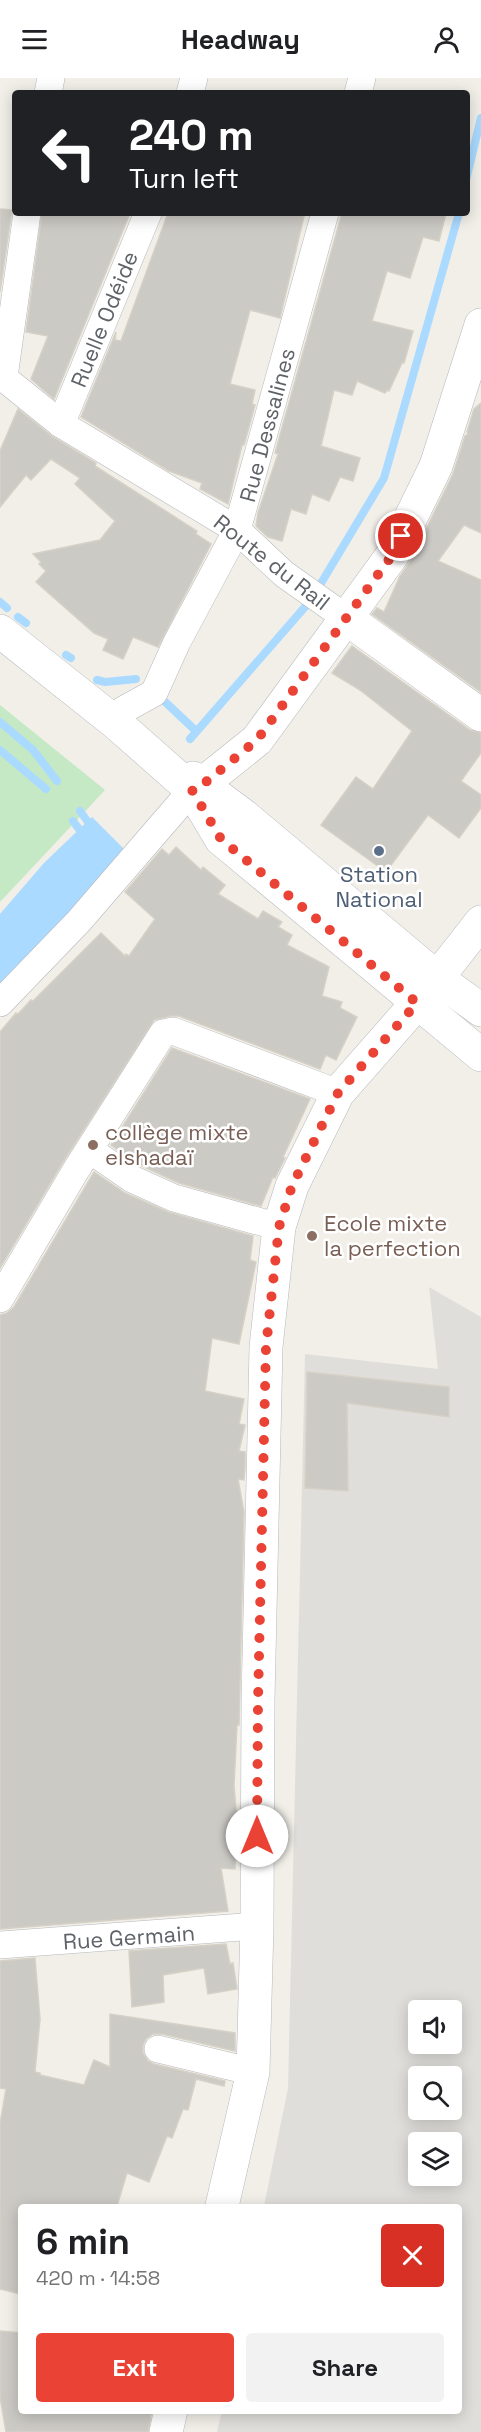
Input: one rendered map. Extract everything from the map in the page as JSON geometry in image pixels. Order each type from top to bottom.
[{"type":"street","points":[[2,376],[27,216]]},
{"type":"street","name":"Ruelle Odéide","points":[[61,424],[147,216]]},
{"type":"street","name":"Rue Dessalines","points":[[123,710],[154,693],[177,642],[237,530],[324,216]]},
{"type":"street","points":[[0,1003],[79,921],[196,788],[257,740],[335,610],[393,554],[436,466],[481,325]]},
{"type":"street","name":"Route du Rail","points":[[2,376],[61,424],[237,530],[284,574],[481,715]]},
{"type":"street","points":[[0,618],[123,710],[196,788],[221,839],[481,1055]]},
{"type":"street","points":[[0,631],[196,788],[244,816],[437,978],[481,1010]]},
{"type":"street","points":[[222,2204],[253,2072],[266,1347],[279,1227],[292,1186],[338,1093],[417,1003],[481,922]]},
{"type":"street","points":[[0,1299],[76,1170],[163,1033],[173,1031],[338,1093]]},
{"type":"street","points":[[90,1150],[132,1179],[174,1198],[279,1227]]},
{"type":"street","name":"Rue Germain","points":[[0,1945],[257,1926]]},
{"type":"street","points":[[158,2049],[253,2072]]},
{"type":"street","points":[[166,2432],[170,2414]]},
{"type":"shaded area","points":[[429,1287],[481,1317],[481,2432],[217,2432],[221,2414],[462,2414],[462,2204],[264,2204],[288,2088],[305,1354],[438,1369]]},
{"type":"green space","points":[[0,705],[105,790],[0,902]]},
{"type":"water","points":[[92,817],[126,851],[0,986],[0,914],[44,863]]},
{"type":"building","points":[[0,209],[12,210],[0,292]]},
{"type":"building","points":[[42,216],[129,216],[54,399],[31,379],[48,336],[26,332]]},
{"type":"building","points":[[167,216],[304,216],[280,318],[250,310],[230,384],[255,390],[252,404],[255,405],[244,445],[242,445],[228,504],[200,489],[202,483],[169,471],[81,417],[116,332],[115,340],[121,341]]},
{"type":"building","points":[[341,216],[445,216],[439,241],[423,237],[410,278],[387,271],[372,321],[413,331],[404,363],[389,391],[385,393],[357,381],[352,395],[334,390],[321,446],[360,458],[353,481],[340,477],[329,501],[312,494],[306,514],[291,509],[282,541],[268,537],[256,526],[258,513],[278,454],[275,453]]},
{"type":"building","points":[[481,403],[481,533],[464,525],[438,561],[481,580],[481,692],[372,614],[377,608],[384,612],[400,576],[410,562],[453,474],[465,436],[468,434],[474,409]]},
{"type":"building","points":[[18,409],[53,437],[197,531],[196,534],[211,544],[158,647],[133,637],[123,659],[103,650],[108,639],[94,633],[36,582],[46,571],[33,554],[100,540],[115,521],[75,484],[80,478],[51,459],[31,480],[26,475],[0,507],[0,451]]},
{"type":"building","points":[[352,646],[470,730],[481,733],[481,753],[461,781],[481,795],[481,808],[459,838],[428,815],[386,872],[321,825],[356,777],[373,789],[412,731],[360,690],[332,673]]},
{"type":"building","points":[[176,847],[201,870],[203,867],[225,885],[218,894],[258,919],[263,911],[282,922],[278,927],[292,935],[287,945],[329,967],[322,996],[342,1002],[340,1008],[357,1017],[336,1060],[326,1055],[320,1069],[179,1016],[154,1020],[63,1162],[0,1268],[0,1032],[16,1013],[18,1014],[31,1000],[33,1001],[101,933],[125,956],[126,954],[129,956],[155,919],[125,892],[162,849],[169,855]]},
{"type":"building","points":[[172,1048],[310,1099],[283,1157],[285,1158],[275,1178],[273,1177],[261,1206],[179,1183],[140,1165],[111,1145]]},
{"type":"building","points":[[94,1172],[125,1193],[168,1212],[253,1236],[250,1260],[256,1262],[239,1344],[212,1338],[205,1391],[244,1399],[239,1424],[245,1425],[239,1451],[245,1452],[245,1468],[244,1480],[238,1479],[244,1512],[239,1725],[237,1725],[234,1786],[237,1821],[235,1869],[221,1868],[228,1911],[0,1929],[0,1315],[14,1307]]},
{"type":"building","points":[[307,1372],[449,1387],[449,1417],[347,1403],[348,1491],[305,1488]]},
{"type":"building","points":[[226,1944],[230,1964],[233,1963],[237,1989],[208,1994],[204,1968],[163,1975],[164,2002],[132,2007],[129,1951]]},
{"type":"building","points":[[35,1958],[40,2019],[35,2072],[40,2075],[84,2085],[94,2060],[110,2067],[110,2014],[235,2033],[235,2051],[162,2034],[153,2034],[146,2039],[143,2053],[148,2061],[225,2081],[224,2086],[196,2079],[188,2110],[183,2109],[172,2138],[167,2136],[149,2182],[127,2173],[118,2204],[18,2204],[18,2293],[0,2289],[0,2124],[6,2089],[0,2088],[0,1961]]},
{"type":"building","points":[[0,2331],[18,2333],[18,2414],[151,2414],[148,2432],[6,2432],[0,2397]]},
{"type":"waterway","points":[[470,163],[481,118]]},
{"type":"waterway","points":[[190,739],[311,600],[384,478],[458,216]]},
{"type":"waterway","points":[[0,602],[7,608]]},
{"type":"waterway","points":[[18,617],[26,623]]},
{"type":"waterway","points":[[66,655],[71,658]]},
{"type":"waterway","points":[[97,680],[105,682],[136,679]]},
{"type":"waterway","points":[[162,699],[196,731]]},
{"type":"waterway","points":[[0,722],[33,750],[57,781]]},
{"type":"waterway","points":[[0,750],[46,789]]},
{"type":"waterway","points":[[80,811],[93,829]]},
{"type":"waterway","points":[[73,821],[85,837]]},
{"type":"place","name":"Station National","points":[[379,851]]},
{"type":"place","name":"collège mixte elshadaï","points":[[93,1145]]},
{"type":"place","name":"Ecole mixte la perfection","points":[[312,1236]]},
{"type":"route","points":[[257,1836],[266,1347],[279,1227],[292,1186],[338,1093],[417,1003],[221,839],[192,790],[201,786],[257,740],[393,554],[401,536]]}]
